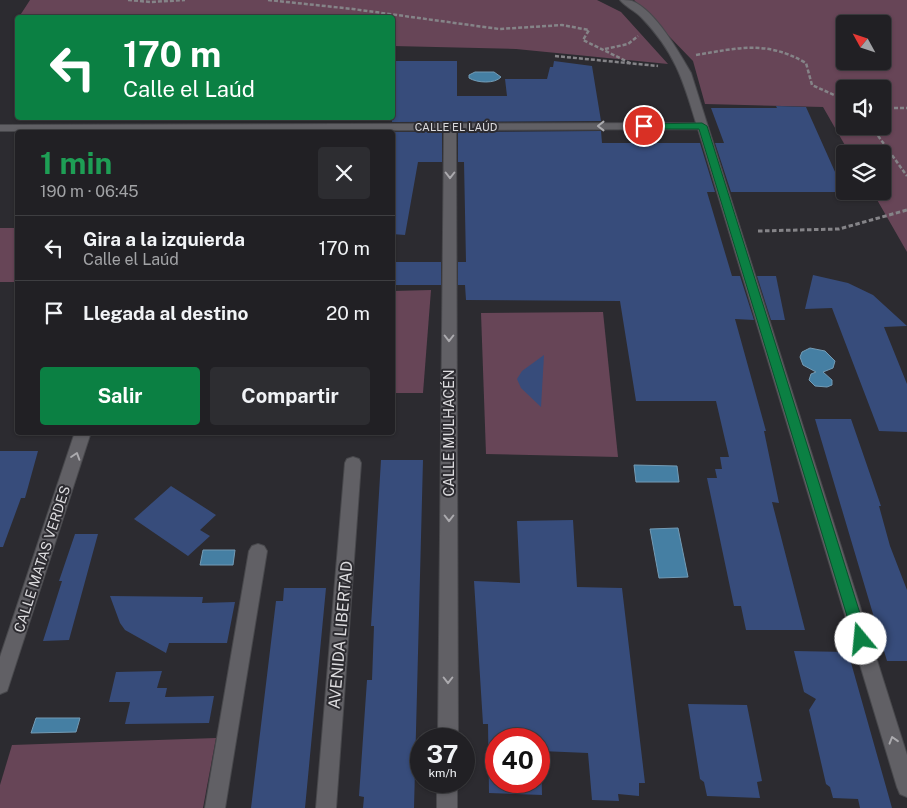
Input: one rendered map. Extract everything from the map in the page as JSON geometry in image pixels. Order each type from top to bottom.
[{"type":"street","points":[[625,0],[644,14],[653,24],[678,58],[683,69],[907,786]]},
{"type":"street","name":"CALLE EL LAÚD","points":[[0,128],[183,130],[702,126]]},
{"type":"street","name":"CALLE MULHACÉN","points":[[448,728],[450,127]]},
{"type":"street","name":"CALLE MATAS VERDES","points":[[0,685],[82,435]]},
{"type":"street","name":"AVENIDA LIBERTAD","points":[[326,808],[354,463]]},
{"type":"street","points":[[215,808],[258,551]]},
{"type":"street","points":[[447,793],[447,808]]},
{"type":"path","points":[[128,0],[151,2],[186,0]]},
{"type":"path","points":[[268,0],[353,9],[499,29],[562,25],[589,30],[583,40],[632,64]]},
{"type":"path","points":[[604,49],[628,44],[653,24]]},
{"type":"path","points":[[678,58],[744,48],[787,52],[806,63],[812,84],[836,96]]},
{"type":"path","points":[[555,56],[683,69]]},
{"type":"path","points":[[891,108],[907,108]]},
{"type":"path","points":[[877,135],[907,176]]},
{"type":"path","points":[[735,232],[839,229],[907,210]]},
{"type":"shaded area","points":[[30,0],[597,0],[621,12],[668,64],[516,49],[395,46],[395,15],[20,15]]},
{"type":"shaded area","points":[[634,0],[907,0],[907,252],[877,200],[891,200],[891,145],[845,145],[839,135],[891,135],[891,80],[836,80],[836,130],[823,107],[705,104],[693,61]]},
{"type":"shaded area","points":[[0,228],[15,228],[15,282],[0,282]]},
{"type":"shaded area","points":[[431,290],[423,393],[395,393],[395,291]]},
{"type":"shaded area","points":[[603,312],[618,457],[486,454],[481,313]]},
{"type":"shaded area","points":[[216,738],[203,808],[0,808],[0,785],[12,745]]},
{"type":"water","points":[[475,72],[494,72],[501,77],[490,82],[469,78],[469,75]]},
{"type":"water","points":[[810,348],[825,351],[835,361],[833,368],[823,372],[832,380],[832,385],[827,387],[815,386],[809,380],[811,374],[816,372],[803,365],[800,357],[802,352]]},
{"type":"water","points":[[634,465],[677,466],[679,482],[636,482]]},
{"type":"water","points":[[678,528],[688,577],[659,578],[650,529]]},
{"type":"water","points":[[203,550],[235,550],[233,565],[200,565]]},
{"type":"water","points":[[36,718],[80,718],[76,732],[31,733]]},
{"type":"building","points":[[395,61],[457,61],[457,96],[507,96],[505,79],[547,79],[550,67],[553,67],[554,61],[592,66],[601,121],[392,122],[392,120],[395,120]]},
{"type":"building","points":[[776,106],[806,107],[836,174],[836,192],[731,192],[715,143],[724,143],[711,108],[777,108]]},
{"type":"building","points":[[601,131],[602,143],[700,143],[715,192],[707,192],[732,276],[740,276],[754,320],[735,319],[766,431],[764,431],[779,503],[772,502],[805,630],[746,630],[741,606],[734,606],[707,478],[717,478],[715,469],[722,469],[720,457],[729,457],[716,401],[636,401],[620,301],[466,300],[465,285],[458,285],[458,262],[466,262],[464,162],[458,162],[458,132]]},
{"type":"building","points":[[395,132],[442,132],[442,162],[418,162],[405,235],[395,234]]},
{"type":"building","points":[[395,262],[441,262],[441,285],[395,285]]},
{"type":"building","points":[[813,275],[848,283],[873,295],[907,326],[884,327],[907,384],[907,432],[879,431],[832,308],[805,309]]},
{"type":"building","points":[[757,276],[776,276],[785,320],[771,320]]},
{"type":"building","points":[[544,355],[541,407],[521,388],[517,379],[522,371]]},
{"type":"building","points":[[815,419],[851,419],[881,506],[879,506],[890,546],[907,590],[907,661],[887,661]]},
{"type":"building","points":[[0,451],[38,451],[25,498],[21,498],[3,547],[0,547]]},
{"type":"building","points":[[381,460],[423,460],[416,728],[410,728],[410,793],[414,793],[414,808],[363,808],[364,797],[359,796],[367,680],[372,680],[374,626],[371,626]]},
{"type":"building","points":[[171,486],[216,515],[200,530],[210,536],[188,556],[134,519]]},
{"type":"building","points":[[573,520],[577,587],[622,588],[645,783],[639,783],[639,796],[618,794],[619,801],[592,800],[588,753],[550,751],[550,728],[488,728],[488,724],[483,724],[474,581],[520,583],[517,521]]},
{"type":"building","points":[[75,534],[98,534],[69,640],[43,641],[62,581],[59,581]]},
{"type":"building","points":[[284,588],[326,588],[305,808],[251,808],[276,601],[283,601]]},
{"type":"building","points":[[110,596],[203,597],[202,603],[235,602],[227,643],[169,643],[166,653],[125,630],[120,623]]},
{"type":"building","points":[[794,651],[848,652],[892,808],[860,808],[858,799],[833,798],[830,787],[826,784],[809,710],[816,699],[804,692]]},
{"type":"building","points":[[162,671],[157,688],[167,688],[165,697],[214,696],[209,723],[125,724],[130,702],[109,702],[116,672]]},
{"type":"building","points":[[688,704],[747,705],[762,781],[757,782],[760,798],[707,796],[704,782],[700,779]]},
{"type":"building","points":[[489,793],[542,793],[542,795]]},
{"type":"route","points":[[644,126],[702,126],[861,639]]}]
